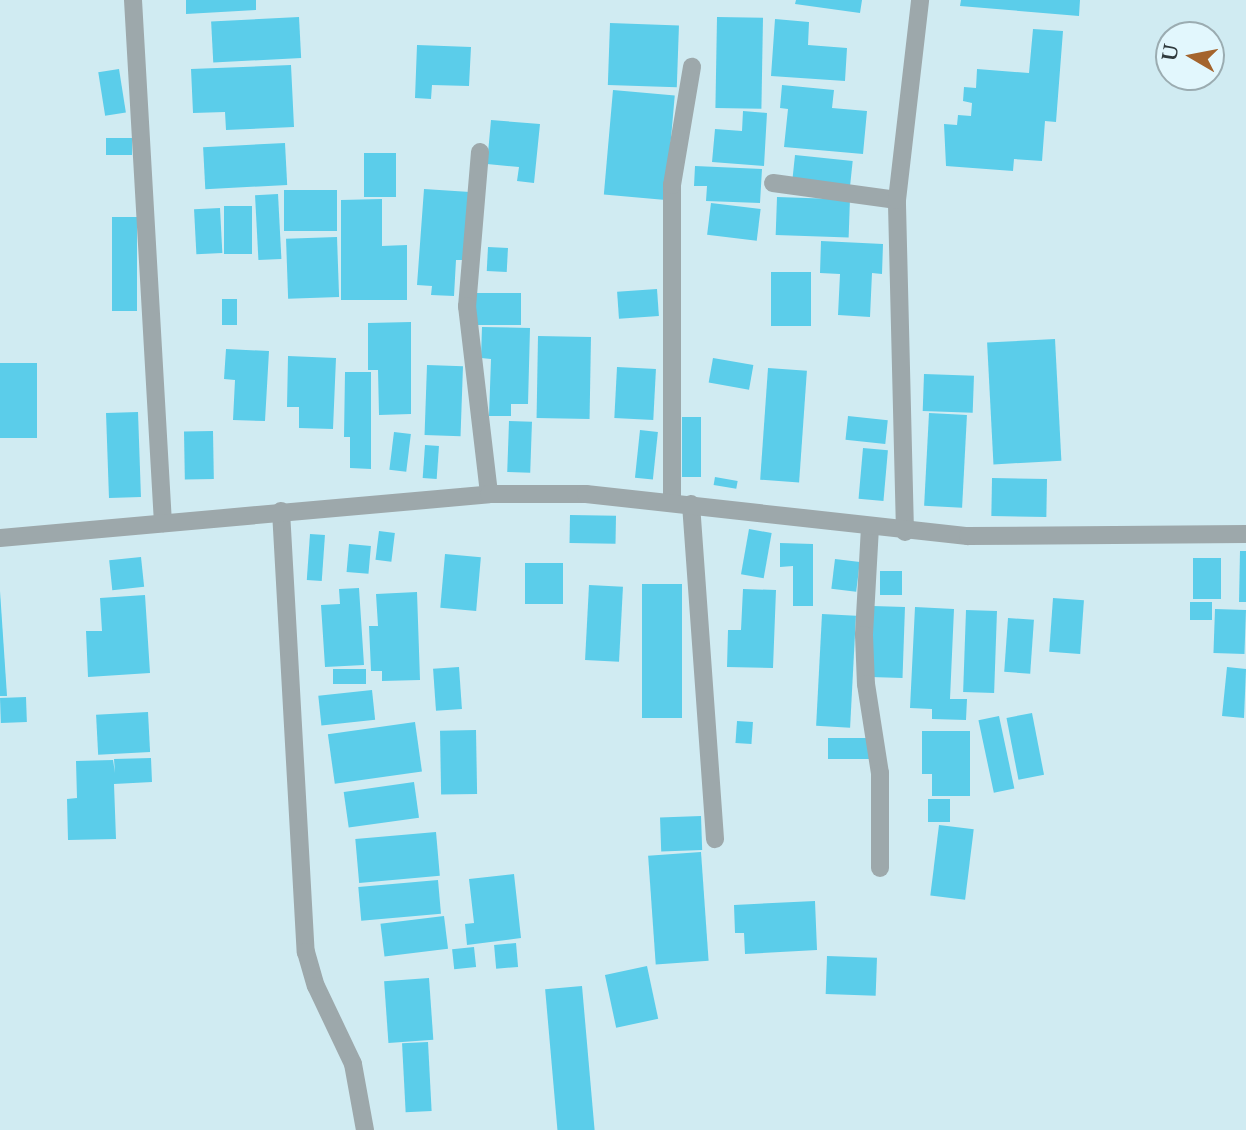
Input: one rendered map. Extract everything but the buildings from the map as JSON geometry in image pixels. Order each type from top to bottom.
[{"type":"street","points":[[133,0],[163,523]]},
{"type":"street","points":[[905,532],[897,200],[920,0]]},
{"type":"street","points":[[672,503],[672,185],[692,67]]},
{"type":"street","points":[[480,152],[467,306],[489,494]]},
{"type":"street","points":[[773,183],[897,200]]},
{"type":"street","points":[[0,538],[489,494],[586,494],[691,504],[905,532],[1246,534]]},
{"type":"street","points":[[691,504],[715,838]]},
{"type":"street","points":[[281,511],[306,952],[316,986],[353,1064],[365,1130]]},
{"type":"street","points":[[870,527],[864,647],[880,773],[880,867]]}]
